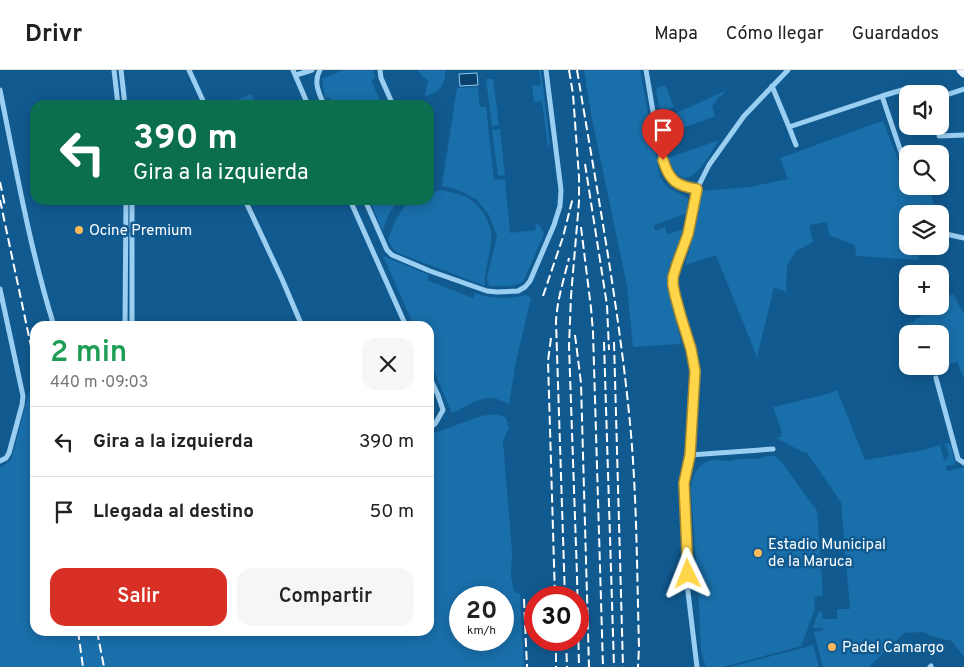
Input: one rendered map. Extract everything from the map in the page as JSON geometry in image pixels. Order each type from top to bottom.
[{"type":"main road","points":[[961,70],[964,73]]},
{"type":"street","points":[[114,70],[117,100]]},
{"type":"street","points":[[120,70],[124,100]]},
{"type":"street","points":[[188,70],[202,100]]},
{"type":"street","points":[[306,100],[295,73],[312,70]]},
{"type":"street","points":[[320,70],[316,83],[322,100]]},
{"type":"street","points":[[380,70],[381,78],[391,100]]},
{"type":"street","points":[[367,205],[387,250],[392,255],[487,291],[518,291],[525,287],[530,281],[560,206],[561,190],[546,70]]},
{"type":"street","points":[[646,70],[660,153],[664,166],[669,176],[676,183],[697,189]]},
{"type":"street","points":[[697,667],[688,592],[684,483],[690,455],[695,371],[691,349],[675,295],[673,277],[688,234],[697,189],[708,165],[752,107],[788,70]]},
{"type":"street","points":[[772,86],[796,145]]},
{"type":"street","points":[[949,95],[964,89]]},
{"type":"street","points":[[0,90],[26,217],[52,321]]},
{"type":"street","points":[[789,127],[899,91]]},
{"type":"street","points":[[882,96],[899,146]]},
{"type":"street","points":[[939,136],[964,135]]},
{"type":"street","points":[[125,321],[126,205]]},
{"type":"street","points":[[132,205],[132,321]]},
{"type":"street","points":[[247,205],[300,321]]},
{"type":"street","points":[[352,205],[404,321]]},
{"type":"street","points":[[949,235],[964,238]]},
{"type":"street","points":[[0,288],[23,393],[22,405],[10,449],[6,458],[0,461]]},
{"type":"street","points":[[936,378],[958,459],[964,463]]},
{"type":"street","points":[[434,387],[443,410],[434,425]]},
{"type":"street","points":[[690,455],[774,449]]},
{"type":"shaded area","points":[[344,70],[373,70],[375,78],[371,80],[380,100],[330,100],[329,97],[325,98],[322,79]]},
{"type":"shaded area","points":[[418,70],[445,70],[443,84],[434,93],[425,96],[428,81]]},
{"type":"shaded area","points":[[539,70],[541,70],[550,145],[548,146],[542,101],[534,102],[532,86],[541,85]]},
{"type":"shaded area","points":[[584,70],[640,70],[660,177],[668,188],[688,198],[687,213],[653,226],[656,231],[665,227],[667,234],[684,229],[668,272],[668,281],[681,344],[633,347],[627,286],[591,114]]},
{"type":"shaded area","points":[[477,73],[478,85],[460,86],[459,74]]},
{"type":"shaded area","points":[[486,79],[493,79],[499,125],[492,126]]},
{"type":"shaded area","points":[[665,85],[674,107],[660,113],[656,89]]},
{"type":"shaded area","points":[[478,87],[480,107],[486,107],[494,180],[505,179],[510,233],[536,230],[535,223],[540,226],[544,234],[523,282],[512,286],[489,286],[487,278],[497,236],[489,215],[477,200],[459,190],[442,186],[457,88]]},
{"type":"shaded area","points":[[725,91],[712,106],[715,116],[664,135],[661,120]]},
{"type":"shaded area","points":[[251,94],[254,100],[237,100]]},
{"type":"shaded area","points":[[883,121],[899,162],[899,195],[931,195],[934,205],[899,205],[899,255],[918,255],[918,260],[856,256],[855,245],[829,235],[827,222],[809,225],[813,242],[796,251],[787,266],[786,292],[774,287],[757,357],[716,255],[685,265],[694,233],[701,191],[750,187],[788,179],[780,158]]},
{"type":"shaded area","points":[[500,129],[505,175],[498,176],[492,130]]},
{"type":"shaded area","points":[[719,140],[702,166],[688,177],[681,177],[675,171],[668,158]]},
{"type":"shaded area","points":[[441,190],[470,199],[484,214],[491,234],[485,286],[398,253],[393,249],[388,240],[397,218],[406,205],[434,205],[434,192]]},
{"type":"shaded area","points":[[372,205],[395,205],[385,223],[383,232]]},
{"type":"shaded area","points":[[383,256],[429,275],[427,280],[473,298],[475,293],[507,298],[526,295],[531,298],[515,366],[509,404],[484,398],[452,413],[434,372],[434,321],[412,321]]},
{"type":"shaded area","points":[[953,294],[964,314],[964,378],[957,362],[949,364],[949,325],[909,324],[922,315],[949,315],[949,296]]},
{"type":"shaded area","points":[[837,390],[865,460],[919,451],[940,445],[944,460],[946,460],[949,455],[944,444],[950,443],[955,463],[954,465],[946,466],[947,471],[964,467],[964,657],[952,641],[923,632],[904,633],[869,667],[823,667],[814,632],[823,630],[823,628],[813,628],[818,613],[821,611],[823,619],[837,619],[837,609],[850,609],[841,502],[807,453],[776,438],[781,437],[782,432],[773,407]]},
{"type":"shaded area","points":[[30,392],[30,636],[434,636],[434,433],[481,416],[497,414],[506,418],[509,428],[503,441],[513,586],[449,586],[449,651],[514,651],[514,592],[520,594],[524,667],[0,667],[0,468],[11,460]]},
{"type":"shaded area","name":"Estadio Municipal de la Maruca","points":[[774,456],[781,461],[817,511],[823,595],[814,597],[815,609],[801,646],[723,667],[706,667],[701,651],[692,481],[695,472],[708,461],[757,459]]},
{"type":"shaded area","points":[[813,645],[819,667],[729,667],[803,648]]},
{"type":"railway","points":[[569,70],[573,94],[579,177],[569,346],[579,667]]},
{"type":"railway","points":[[577,70],[621,343],[631,434],[636,514],[638,667]]},
{"type":"railway","points":[[585,164],[607,305],[609,350]]},
{"type":"railway","points":[[0,182],[5,206]]},
{"type":"railway","points":[[543,296],[563,237],[573,197]]},
{"type":"railway","points":[[0,200],[30,341]]},
{"type":"railway","points":[[581,227],[593,332],[603,667]]},
{"type":"railway","points":[[565,586],[556,322],[559,298],[569,258]]},
{"type":"railway","points":[[575,335],[581,383],[589,667]]},
{"type":"railway","points":[[551,338],[548,361],[555,586]]},
{"type":"railway","points":[[604,342],[614,667]]},
{"type":"railway","points":[[614,342],[623,667]]},
{"type":"railway","points":[[79,636],[83,667]]},
{"type":"railway","points":[[98,636],[104,667]]},
{"type":"railway","points":[[526,651],[527,667]]},
{"type":"railway","points":[[556,651],[556,667]]},
{"type":"railway","points":[[566,651],[567,667]]},
{"type":"place","name":"Ocine Premium","points":[[79,230]]},
{"type":"place","name":"Estadio Municipal de la Maruca","points":[[758,553]]},
{"type":"place","name":"Padel Camargo","points":[[832,647]]},
{"type":"route","points":[[663,160],[672,180],[683,186],[697,189],[686,243],[673,277],[675,295],[691,349],[695,371],[690,455],[684,483],[688,574]]}]
